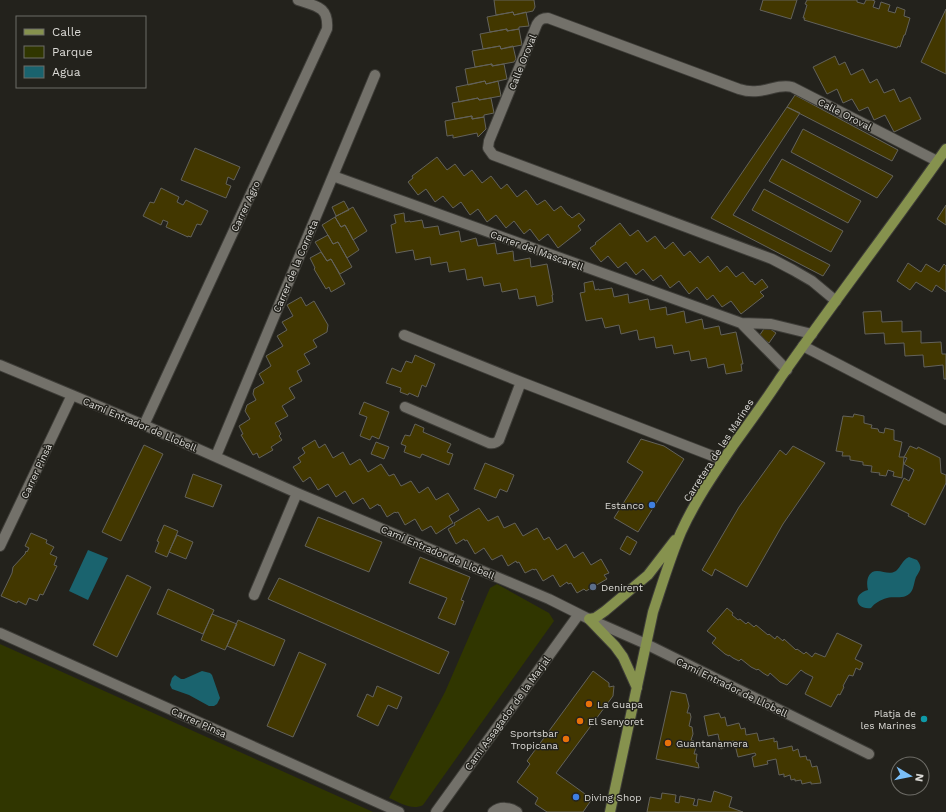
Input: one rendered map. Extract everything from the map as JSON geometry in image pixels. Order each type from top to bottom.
[{"type":"main road","name":"Carretera de les Marines","points":[[610,812],[653,612],[681,532],[699,498],[723,460],[803,346],[946,149]]},
{"type":"main road","points":[[637,688],[623,657],[615,646],[589,619],[594,618],[605,611],[648,575],[681,532]]},
{"type":"street","name":"Carrer Agro","points":[[144,425],[327,29],[328,21],[324,12],[317,7],[298,0]]},
{"type":"street","name":"Calle Oroval","points":[[836,301],[812,281],[772,259],[493,155],[488,148],[489,141],[539,20],[548,18],[749,92],[784,85],[792,87],[938,161]]},
{"type":"street","name":"Carrer de la Corneta","points":[[216,456],[375,76]]},
{"type":"street","name":"Carrer del Mascarell","points":[[333,176],[741,323],[771,324],[812,334]]},
{"type":"street","name":"Carrer del Mascarell","points":[[741,323],[786,370]]},
{"type":"street","points":[[404,335],[723,460]]},
{"type":"street","points":[[803,346],[946,420]]},
{"type":"street","name":"Camí Entrador de Llobell","points":[[0,365],[216,456],[297,493],[529,590],[646,644],[869,754]]},
{"type":"street","points":[[405,407],[493,444],[499,440],[521,382]]},
{"type":"street","name":"Carrer Pinsà","points":[[0,546],[72,395]]},
{"type":"street","points":[[254,595],[297,493]]},
{"type":"street","name":"Camí Assagador de la Marjal","points":[[436,812],[579,614]]},
{"type":"street","name":"Carrer Pinsa","points":[[0,632],[399,812]]},
{"type":"street","points":[[493,812],[501,808],[508,808],[516,812]]},
{"type":"green space","points":[[497,584],[549,613],[554,621],[423,805],[414,807],[401,804],[389,798],[445,692],[490,588]]},
{"type":"green space","points":[[0,644],[373,812],[0,812]]},
{"type":"water","points":[[88,550],[108,558],[88,600],[69,591]]},
{"type":"water","points":[[909,557],[917,560],[920,571],[916,577],[913,589],[909,594],[903,597],[890,597],[884,599],[876,603],[871,608],[862,607],[859,604],[859,595],[868,590],[867,581],[871,573],[877,571],[889,573],[896,571]]},
{"type":"water","points":[[202,671],[212,675],[220,698],[214,706],[209,706],[189,695],[172,689],[170,685],[172,678],[175,675],[181,679],[184,679]]},
{"type":"building","points":[[494,0],[534,0],[535,7],[533,11],[514,15],[513,12],[496,15]]},
{"type":"building","points":[[763,0],[797,0],[791,19],[760,10]]},
{"type":"building","points":[[807,0],[857,0],[857,2],[864,4],[866,0],[872,0],[875,1],[873,7],[879,9],[881,2],[890,5],[888,11],[895,13],[897,7],[905,10],[904,16],[910,18],[900,47],[898,46],[897,48],[804,20],[805,18],[803,18],[807,5],[805,4]]},
{"type":"building","points":[[946,9],[946,74],[921,62]]},
{"type":"building","points":[[513,12],[514,15],[526,12],[529,26],[519,27],[519,29],[507,31],[507,29],[490,32],[487,17]]},
{"type":"building","points":[[507,29],[507,31],[519,29],[522,45],[501,49],[500,46],[483,49],[480,34]]},
{"type":"building","points":[[500,46],[501,49],[513,46],[516,59],[514,62],[475,67],[472,51]]},
{"type":"building","points":[[835,56],[839,65],[845,62],[851,75],[863,69],[870,83],[877,79],[884,93],[894,89],[900,102],[910,97],[921,119],[894,132],[885,115],[874,120],[868,107],[859,111],[852,99],[843,103],[837,89],[827,94],[813,67]]},
{"type":"building","points":[[492,64],[492,66],[504,64],[507,79],[486,84],[485,81],[468,85],[465,69]]},
{"type":"building","points":[[485,81],[486,84],[498,81],[501,96],[479,100],[478,98],[459,102],[456,87]]},
{"type":"building","points":[[795,95],[898,150],[892,161],[787,107]]},
{"type":"building","points":[[478,98],[479,100],[491,98],[494,113],[484,115],[484,117],[472,119],[472,116],[455,119],[452,103]]},
{"type":"building","points":[[787,107],[800,113],[733,215],[830,265],[823,276],[711,218]]},
{"type":"building","points":[[472,116],[472,119],[484,117],[486,129],[478,137],[477,133],[453,138],[453,135],[447,136],[445,121]]},
{"type":"building","points":[[803,129],[893,176],[877,198],[791,152]]},
{"type":"building","points":[[195,148],[240,167],[234,180],[228,177],[226,184],[231,186],[226,198],[181,180]]},
{"type":"building","points":[[437,157],[447,170],[455,164],[464,176],[472,170],[482,183],[491,176],[501,189],[507,184],[517,197],[526,190],[537,205],[545,200],[554,211],[561,206],[572,218],[579,213],[585,220],[578,226],[581,230],[558,248],[548,234],[539,241],[530,229],[524,234],[514,221],[506,228],[496,215],[487,222],[478,209],[470,215],[461,202],[453,208],[443,196],[435,202],[426,189],[418,195],[408,182],[413,178],[412,176]]},
{"type":"building","points":[[782,159],[861,201],[848,223],[769,181]]},
{"type":"building","points":[[161,188],[179,197],[177,202],[183,205],[186,200],[208,211],[201,225],[197,224],[191,237],[166,227],[168,222],[163,220],[161,225],[143,216],[150,202],[154,203]]},
{"type":"building","points":[[764,189],[843,231],[831,252],[752,210]]},
{"type":"building","points":[[344,201],[349,210],[336,216],[332,207]]},
{"type":"building","points":[[946,205],[946,225],[937,219]]},
{"type":"building","points":[[353,207],[367,231],[353,240],[345,225],[341,227],[335,217]]},
{"type":"building","points":[[404,213],[405,222],[422,220],[424,228],[438,226],[440,235],[459,231],[461,242],[476,238],[478,246],[495,243],[497,254],[513,251],[514,261],[530,258],[531,267],[547,264],[553,302],[537,306],[535,296],[519,299],[517,289],[502,292],[500,283],[484,286],[482,277],[467,280],[465,269],[449,272],[447,262],[431,265],[430,257],[415,260],[413,250],[396,253],[391,225],[396,223],[394,215]]},
{"type":"building","points":[[335,217],[341,227],[345,225],[359,250],[347,258],[338,242],[333,244],[322,225]]},
{"type":"building","points":[[620,223],[630,236],[638,230],[647,242],[655,236],[665,249],[673,242],[684,256],[690,251],[700,263],[708,256],[720,272],[727,266],[736,277],[743,272],[755,285],[762,279],[768,287],[760,292],[764,296],[741,314],[731,301],[722,307],[713,295],[707,300],[697,287],[689,294],[679,281],[670,288],[661,275],[653,281],[643,269],[636,275],[626,262],[618,268],[608,256],[601,262],[590,248]]},
{"type":"building","points":[[328,235],[333,244],[338,242],[352,267],[340,274],[331,259],[327,261],[315,242]]},
{"type":"building","points":[[321,252],[327,261],[331,259],[345,284],[331,292],[329,287],[326,289],[314,269],[315,268],[310,258]]},
{"type":"building","points":[[908,263],[921,272],[926,264],[939,272],[944,264],[946,266],[946,292],[936,285],[932,292],[916,282],[910,290],[897,281]]},
{"type":"building","points":[[593,281],[595,290],[612,288],[614,297],[628,294],[629,303],[648,299],[650,310],[666,307],[667,315],[684,311],[686,323],[702,319],[704,329],[719,326],[721,335],[736,332],[743,364],[741,364],[742,371],[726,374],[724,364],[708,368],[706,358],[691,361],[689,351],[674,354],[672,345],[656,348],[654,337],[639,340],[637,330],[621,334],[619,325],[605,328],[602,318],[586,321],[580,293],[585,292],[584,283]]},
{"type":"building","points":[[301,297],[306,306],[314,301],[328,325],[327,332],[313,340],[317,347],[304,354],[310,364],[297,371],[302,381],[289,388],[295,398],[282,406],[288,416],[275,423],[281,434],[279,436],[282,440],[271,447],[273,450],[259,458],[257,453],[253,455],[241,435],[243,434],[239,426],[250,419],[245,411],[247,405],[256,400],[253,394],[254,389],[264,383],[259,374],[271,366],[266,356],[283,346],[277,336],[287,330],[282,322],[293,316],[287,305]]},
{"type":"building","points":[[881,311],[882,322],[902,321],[902,332],[921,331],[921,343],[941,342],[942,354],[946,354],[946,379],[944,379],[943,365],[924,367],[923,355],[905,356],[904,343],[885,344],[884,333],[865,334],[863,312]]},
{"type":"building","points":[[766,326],[776,333],[769,343],[759,336]]},
{"type":"building","points":[[415,355],[435,364],[426,387],[422,385],[418,397],[409,393],[408,395],[400,392],[401,388],[386,383],[392,368],[401,372],[406,361],[412,363]]},
{"type":"building","points":[[364,402],[389,412],[379,439],[372,436],[370,440],[360,436],[367,417],[359,414]]},
{"type":"building","points":[[854,414],[864,416],[864,423],[872,425],[871,428],[878,429],[879,432],[884,433],[885,428],[894,430],[894,440],[902,442],[899,457],[904,457],[902,478],[893,476],[894,472],[888,470],[886,476],[879,475],[880,473],[871,472],[872,466],[863,465],[863,462],[850,460],[850,456],[842,456],[843,452],[836,451],[843,416],[853,417]]},
{"type":"building","points":[[415,424],[424,428],[423,432],[451,444],[447,452],[453,454],[449,465],[422,454],[420,458],[404,452],[406,446],[401,444],[405,435],[410,436]]},
{"type":"building","points":[[641,439],[664,446],[684,459],[638,532],[614,518],[643,472],[627,462]]},
{"type":"building","points":[[315,440],[319,448],[325,444],[333,458],[343,452],[350,465],[360,459],[368,472],[381,464],[389,476],[394,474],[401,486],[411,481],[419,493],[428,487],[436,500],[448,493],[459,510],[449,516],[453,523],[436,534],[431,526],[422,531],[415,519],[405,525],[398,512],[395,512],[387,517],[378,504],[370,509],[363,498],[353,504],[345,491],[336,497],[328,484],[318,490],[310,477],[303,482],[293,467],[301,462],[298,458],[305,453],[302,448]]},
{"type":"building","points":[[376,442],[389,447],[384,459],[371,454]]},
{"type":"building","points":[[144,445],[163,454],[121,541],[102,532]]},
{"type":"building","points":[[793,446],[825,463],[783,524],[747,587],[715,569],[712,576],[702,570],[739,507],[780,450],[786,455]]},
{"type":"building","points":[[910,446],[917,449],[918,447],[940,458],[941,473],[946,475],[946,483],[925,525],[908,516],[909,514],[891,505],[904,478],[909,481],[914,470],[904,464],[907,458],[904,457]]},
{"type":"building","points":[[485,463],[514,475],[507,492],[500,489],[496,498],[474,489]]},
{"type":"building","points":[[193,474],[222,485],[213,507],[185,497]]},
{"type":"building","points":[[479,508],[488,521],[498,516],[504,528],[515,523],[523,536],[537,528],[544,540],[549,537],[557,550],[566,544],[574,558],[583,552],[591,565],[601,559],[609,573],[604,575],[607,579],[586,591],[584,589],[577,593],[571,583],[568,584],[567,582],[560,587],[553,575],[543,581],[536,569],[525,573],[519,562],[517,563],[516,561],[508,566],[502,555],[492,560],[484,548],[475,554],[467,540],[465,541],[464,539],[456,544],[448,529],[455,525],[454,523]]},
{"type":"building","points":[[318,517],[382,542],[369,572],[305,546]]},
{"type":"building","points":[[164,525],[178,531],[167,557],[155,552],[159,542],[157,541]]},
{"type":"building","points":[[31,533],[47,540],[46,543],[54,547],[50,554],[57,557],[54,565],[57,566],[43,595],[40,594],[37,601],[29,598],[26,605],[1,596],[12,573],[13,567],[29,548],[25,546]]},
{"type":"building","points":[[177,535],[193,542],[186,559],[169,552]]},
{"type":"building","points":[[627,536],[637,542],[630,555],[620,549]]},
{"type":"building","points":[[420,557],[470,577],[461,600],[464,601],[455,625],[438,618],[447,598],[409,583]]},
{"type":"building","points":[[127,575],[151,587],[117,657],[93,645]]},
{"type":"building","points":[[279,578],[449,652],[439,674],[268,599]]},
{"type":"building","points":[[168,589],[214,610],[203,634],[157,614]]},
{"type":"building","points":[[727,608],[738,620],[740,619],[746,624],[748,622],[754,627],[756,625],[775,639],[777,636],[783,641],[784,639],[796,650],[797,649],[804,654],[806,652],[812,657],[815,653],[825,657],[837,633],[862,645],[855,659],[863,663],[860,670],[856,668],[853,676],[849,675],[840,695],[838,694],[831,707],[805,694],[813,677],[801,670],[787,685],[780,682],[770,673],[768,676],[758,669],[757,670],[751,667],[741,659],[739,661],[725,654],[712,643],[716,638],[707,631]]},
{"type":"building","points":[[212,614],[237,624],[225,650],[201,640]]},
{"type":"building","points":[[238,620],[285,640],[274,666],[227,646]]},
{"type":"building","points":[[299,652],[326,664],[293,737],[267,726]]},
{"type":"building","points":[[593,671],[609,683],[609,687],[614,686],[613,696],[556,773],[592,799],[583,812],[547,812],[535,804],[538,798],[517,782],[530,764],[527,761]]},
{"type":"building","points":[[377,686],[402,697],[397,709],[388,705],[378,726],[357,716],[367,694],[373,697]]},
{"type":"building","points":[[671,691],[686,694],[689,706],[687,713],[690,713],[691,717],[689,726],[692,727],[693,734],[691,740],[694,741],[696,747],[694,754],[697,754],[696,762],[698,763],[699,768],[656,759]]},
{"type":"building","points":[[719,713],[721,718],[725,717],[727,726],[739,723],[741,729],[745,728],[746,735],[757,733],[759,741],[774,738],[774,742],[777,741],[778,749],[792,746],[793,751],[798,749],[800,757],[806,756],[807,760],[810,760],[812,767],[817,766],[821,783],[811,784],[811,782],[802,784],[801,780],[791,780],[790,775],[784,777],[784,774],[779,775],[776,759],[767,761],[768,764],[754,767],[752,757],[756,755],[755,753],[738,757],[734,741],[729,742],[730,743],[726,745],[726,747],[721,749],[718,734],[708,736],[704,716]]},
{"type":"building","points":[[714,791],[732,797],[729,807],[743,812],[647,812],[650,797],[661,799],[662,793],[676,795],[675,802],[679,803],[680,796],[695,799],[693,805],[697,806],[698,799],[711,802]]},
{"type":"place","name":"Estanco","points":[[652,505]]},
{"type":"place","name":"Denirent","points":[[593,587]]},
{"type":"place","name":"La Guapa","points":[[589,704]]},
{"type":"place","name":"Platja de les Marines","points":[[924,719]]},
{"type":"place","name":"El Senyoret","points":[[580,721]]},
{"type":"place","name":"Sportsbar Tropicana","points":[[566,739]]},
{"type":"place","name":"Guantanamera","points":[[668,743]]},
{"type":"place","name":"Diving Shop","points":[[576,797]]}]
